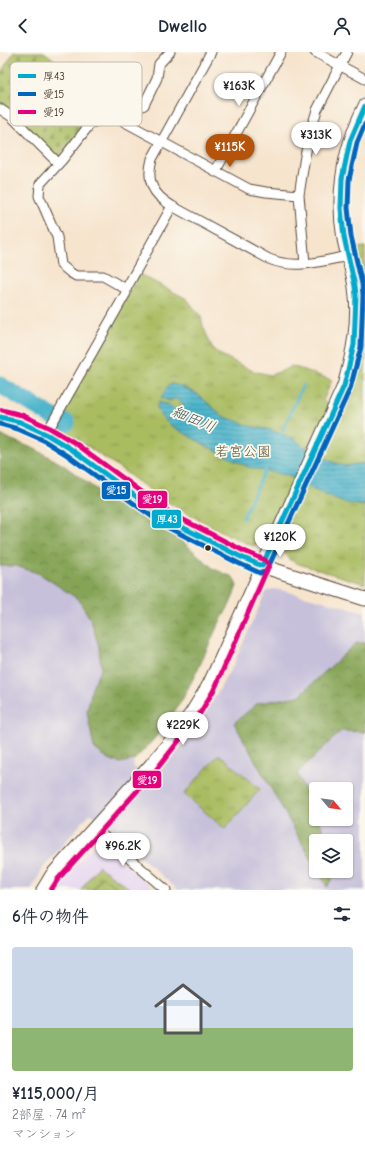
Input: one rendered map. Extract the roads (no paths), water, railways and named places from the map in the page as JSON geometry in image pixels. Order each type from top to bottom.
[{"type":"street","points":[[142,106],[144,105],[157,78],[159,64],[170,52]]},
{"type":"street","points":[[211,52],[152,159],[150,166],[150,179],[151,185],[157,196],[172,206],[279,263],[293,265],[305,264],[348,256]]},
{"type":"street","points":[[215,172],[281,52]]},
{"type":"street","points":[[315,52],[365,79]]},
{"type":"street","points":[[305,264],[299,195],[305,156],[317,110],[347,52]]},
{"type":"street","points":[[43,890],[52,875],[151,766],[193,711],[209,685],[344,386],[354,345],[356,308],[355,286],[344,237],[342,214],[342,179],[350,141],[365,106]]},
{"type":"street","points":[[0,109],[10,115]]},
{"type":"street","points":[[22,126],[58,163]]},
{"type":"street","points":[[89,126],[40,184],[39,196],[57,237],[61,265],[76,276],[103,276],[126,289]]},
{"type":"street","points":[[132,126],[249,189],[299,195]]},
{"type":"street","points":[[46,434],[65,403],[126,293],[126,289],[172,206]]},
{"type":"street","points":[[0,417],[20,422],[46,434],[130,491],[168,520],[262,566],[365,599]]},
{"type":"street","points":[[94,828],[166,890]]},
{"type":"water","points":[[172,384],[196,393],[223,416],[250,426],[271,430],[293,438],[303,446],[330,461],[344,466],[365,463],[365,506],[341,502],[312,489],[289,476],[248,467],[170,425],[160,415],[157,407],[159,402],[170,405],[174,410],[182,407],[183,404],[177,399],[172,399],[171,401],[161,398],[167,387]]},
{"type":"waterway","name":"細田川","points":[[0,385],[50,415],[67,423]]},
{"type":"waterway","points":[[280,436],[303,385]]},
{"type":"waterway","points":[[243,518],[266,467]]},
{"type":"park label","name":"若宮公園","points":[[243,451]]}]
